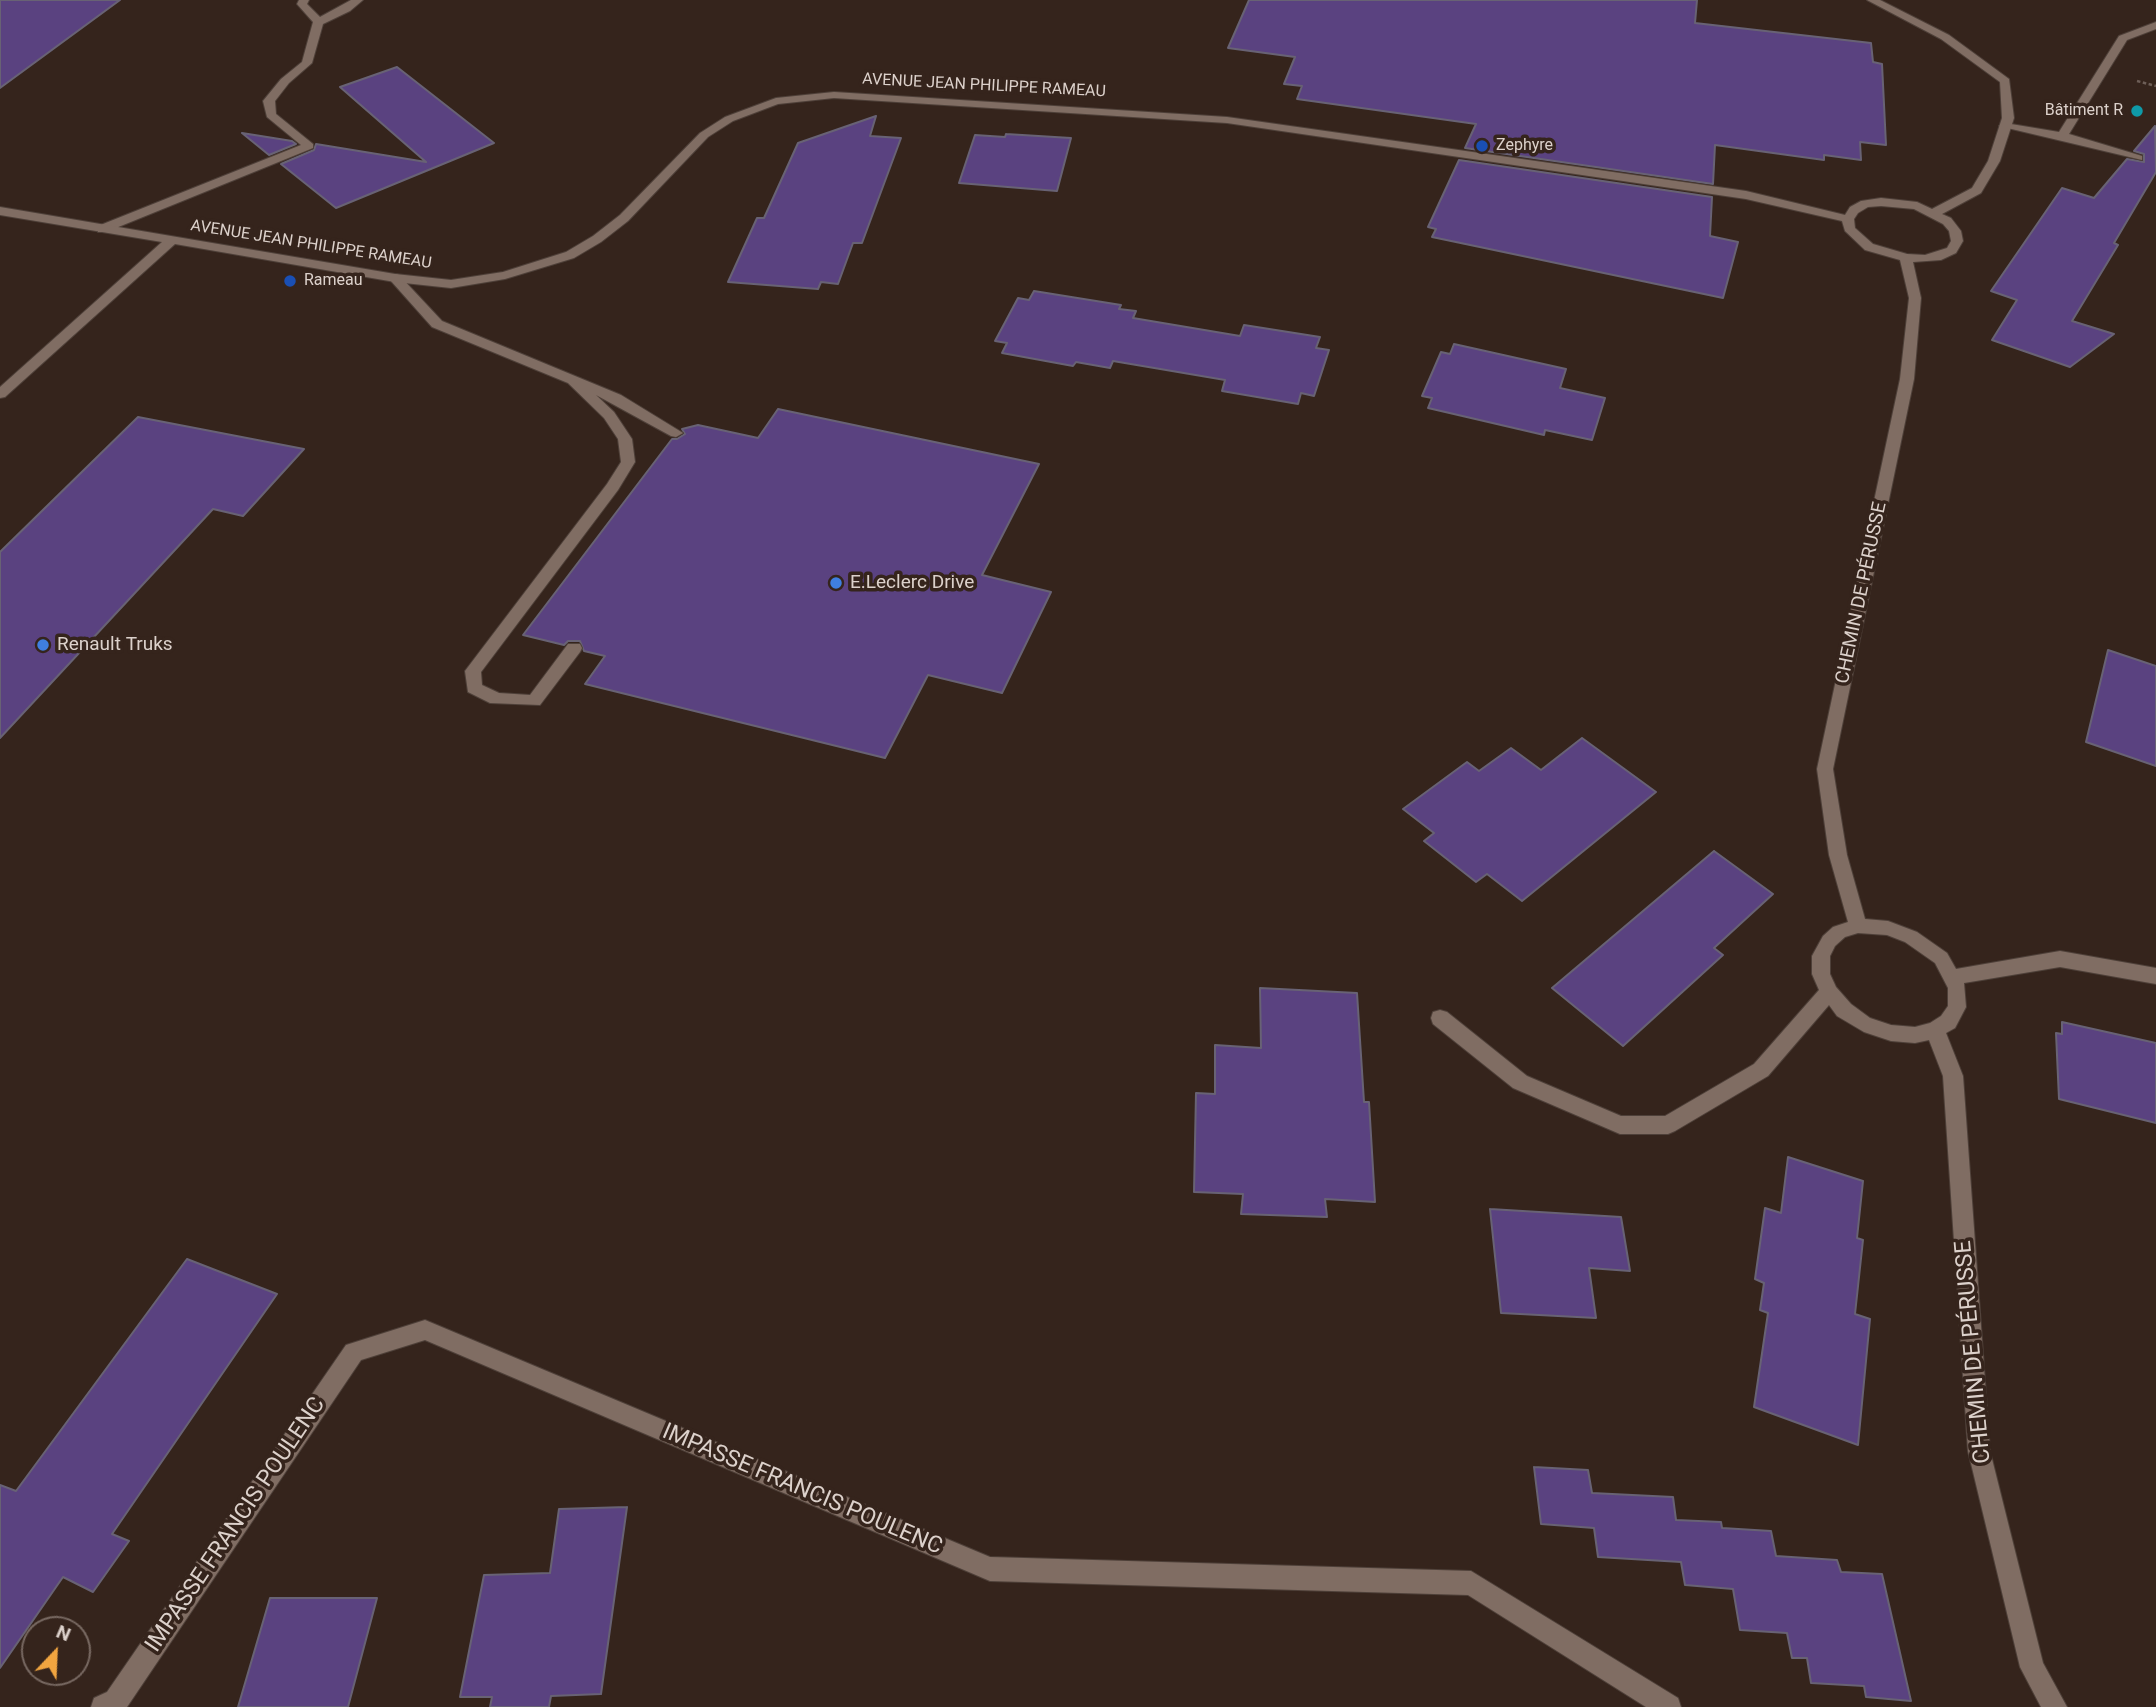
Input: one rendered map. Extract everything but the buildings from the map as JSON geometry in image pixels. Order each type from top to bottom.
[{"type":"street","points":[[304,0],[302,4],[318,22]]},
{"type":"street","points":[[102,229],[309,146],[271,115],[269,101],[285,81],[307,63],[318,22],[358,0]]},
{"type":"street","points":[[1872,0],[1945,37],[2005,80],[2008,118],[1994,161],[1977,190],[1934,213]]},
{"type":"street","points":[[2062,136],[2123,38],[2156,25]]},
{"type":"street","name":"AVENUE JEAN PHILIPPE RAMEAU","points":[[0,211],[395,278],[451,284],[505,275],[570,255],[624,218],[704,135],[729,119],[776,101],[834,95],[1227,120],[1746,195],[1849,219]]},
{"type":"street","points":[[2005,126],[2062,136],[2138,158]]},
{"type":"street","points":[[1881,202],[1917,206],[1934,213],[1955,231],[1956,241],[1952,250],[1941,256],[1906,258],[1869,247],[1849,228],[1849,219],[1854,210],[1865,204],[1881,202]]},
{"type":"street","name":"AVENUE JEAN PHILIPPE RAMEAU","points":[[0,394],[171,241]]},
{"type":"street","name":"CHEMIN DE PÉRUSSE","points":[[1858,926],[1838,855],[1825,769],[1907,379],[1915,298],[1906,258]]},
{"type":"street","points":[[395,278],[437,324],[616,398],[676,433]]},
{"type":"street","points":[[573,380],[608,415],[625,439],[628,462],[613,487],[473,671],[474,688],[496,699],[534,701],[574,648]]},
{"type":"street","points":[[1858,926],[1888,928],[1912,937],[1941,958],[1953,976],[1957,988],[1957,1007],[1948,1022],[1935,1030],[1915,1035],[1891,1033],[1864,1024],[1844,1010],[1829,992],[1821,974],[1821,956],[1829,941],[1839,933],[1858,926]]},
{"type":"street","points":[[1953,976],[2060,959],[2156,976]]},
{"type":"street","points":[[1440,1018],[1520,1082],[1620,1125],[1668,1125],[1761,1070],[1829,992]]},
{"type":"street","name":"CHEMIN DE PÉRUSSE","points":[[1935,1030],[1954,1076],[1979,1451],[2032,1667],[2055,1707]]},
{"type":"street","name":"IMPASSE FRANCIS POULENC","points":[[103,1707],[116,1701],[354,1352],[425,1330],[990,1569],[1471,1583],[1670,1707]]},
{"type":"place","name":"Bâtiment R","points":[[2137,111]]},
{"type":"place","name":"Zephyre","points":[[1482,146]]},
{"type":"place","name":"Rameau","points":[[290,281]]},
{"type":"place","name":"E.Leclerc Drive","points":[[836,583]]},
{"type":"place","name":"Renault Truks","points":[[43,645]]}]
